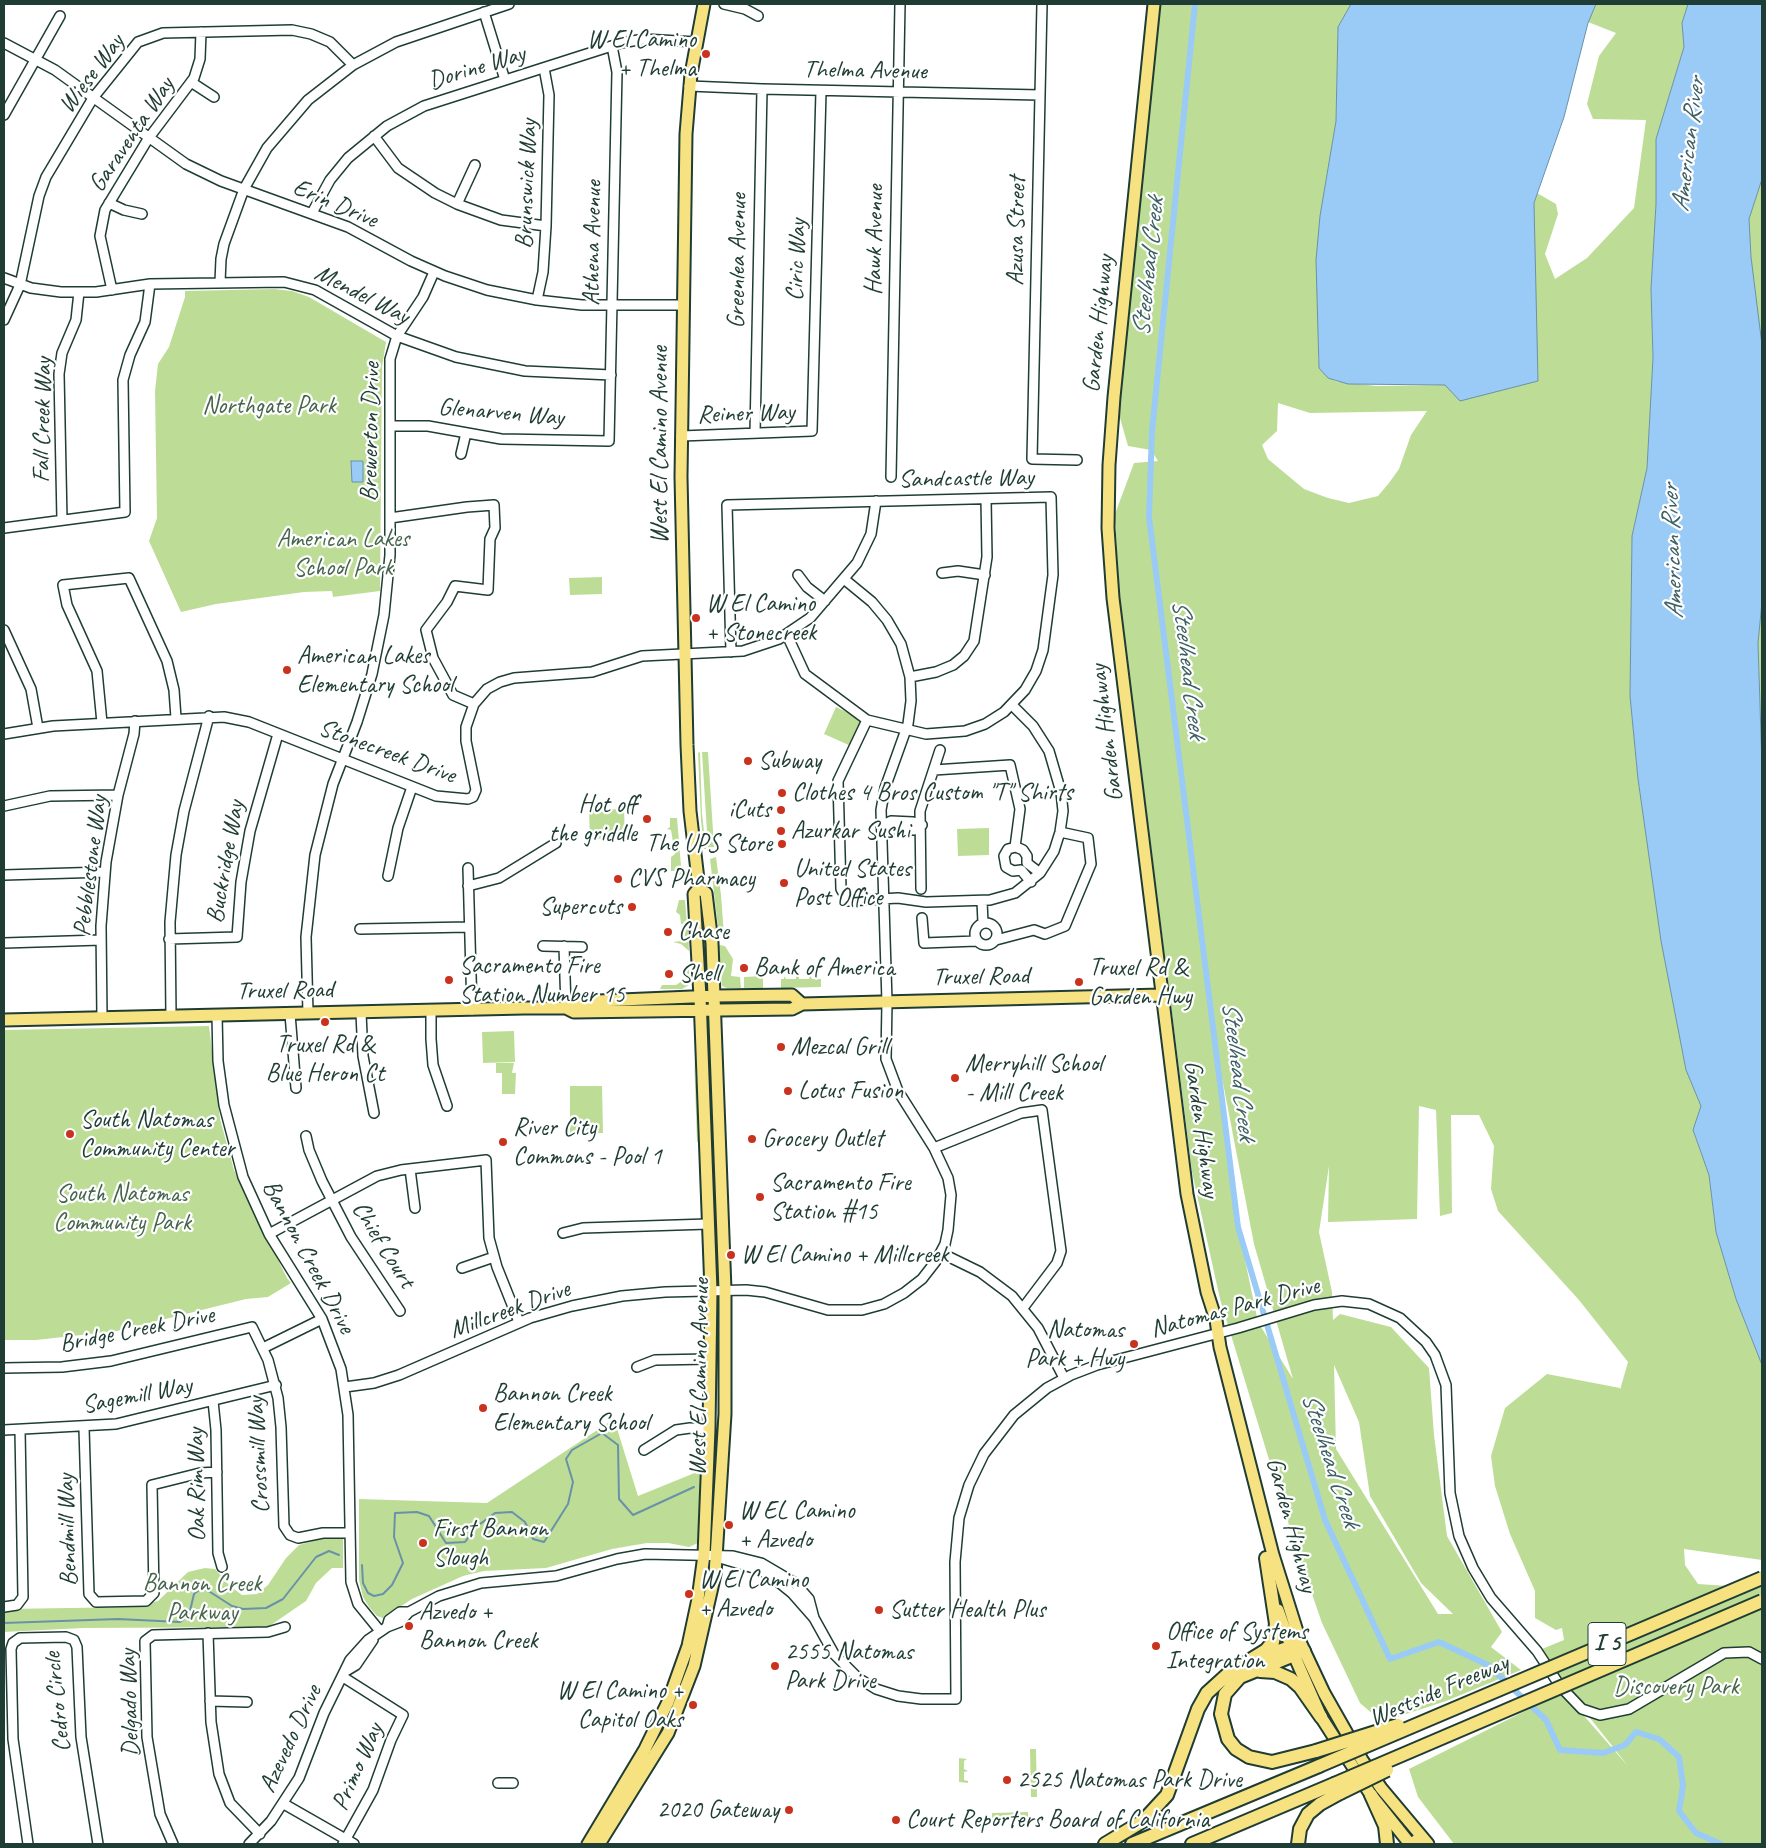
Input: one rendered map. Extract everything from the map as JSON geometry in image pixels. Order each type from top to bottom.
[{"type":"highway","points":[[1266,1558],[1276,1630],[1269,1647],[1233,1682],[1222,1701],[1221,1721],[1232,1744],[1249,1757],[1266,1762],[1280,1760],[1451,1710]]},
{"type":"highway","name":"Westside Freeway","points":[[1132,1844],[1762,1578]]},
{"type":"highway","name":"Westside Freeway","points":[[1192,1844],[1337,1789],[1476,1724],[1762,1601]]},
{"type":"highway","points":[[1105,1844],[1144,1821],[1162,1801],[1175,1778],[1198,1709],[1207,1693],[1229,1673],[1298,1650]]},
{"type":"highway","points":[[1251,1666],[1291,1679],[1300,1687],[1322,1717]]},
{"type":"highway","points":[[1298,1844],[1300,1829],[1308,1814],[1337,1789]]},
{"type":"highway","points":[[1371,1795],[1385,1826],[1387,1844]]},
{"type":"main road","name":"West El Camino Avenue","points":[[588,1844],[645,1749],[668,1702],[688,1646],[698,1599],[704,1555],[710,1429],[711,1291],[700,997],[694,894],[699,888],[690,811],[684,654],[681,436],[686,134],[689,86],[704,4]]},
{"type":"main road","name":"Garden Highway","points":[[1154,4],[1108,465],[1108,528],[1113,598],[1187,1194],[1207,1292],[1213,1306],[1273,1555],[1298,1650],[1322,1717],[1371,1795],[1421,1843]]},
{"type":"main road","name":"West El Camino Avenue","points":[[598,1844],[660,1747],[682,1701],[703,1635],[717,1557],[725,1412],[725,1290],[712,941],[706,893],[699,888]]},
{"type":"main road","name":"Truxel Road","points":[[570,1010],[574,1002],[715,996],[792,995],[802,1004]]},
{"type":"main road","name":"Truxel Road","points":[[4,1020],[472,1010],[792,1009],[802,1004],[1161,995]]},
{"type":"main road","name":"Garden Highway","points":[[1247,1448],[1276,1604],[1298,1650],[1362,1760],[1421,1843]]},
{"type":"street","points":[[220,282],[224,244],[244,189],[267,148],[293,115],[320,90],[353,65],[377,51],[415,34],[509,4]]},
{"type":"street","points":[[724,4],[745,9],[758,16]]},
{"type":"street","name":"Hawk Avenue","points":[[891,477],[900,4]]},
{"type":"street","name":"Azusa Street","points":[[1042,4],[1032,459],[1077,460]]},
{"type":"street","points":[[484,12],[505,80]]},
{"type":"street","points":[[4,114],[37,60],[60,16]]},
{"type":"street","name":"Wiese Way","points":[[4,320],[20,285],[42,186],[93,98],[138,42],[163,33],[300,31],[330,42],[353,65]]},
{"type":"street","name":"Garaventa Way","points":[[112,290],[100,236],[102,218],[109,202],[148,139],[191,82],[200,59],[200,32]]},
{"type":"street","name":"Dorine Way","points":[[312,213],[322,193],[339,168],[374,136],[424,106],[612,46],[644,39],[696,42]]},
{"type":"street","name":"Erin Drive","points":[[4,42],[55,70],[148,139],[186,164],[244,189],[348,227],[434,272],[487,290],[537,300],[612,305],[684,305]]},
{"type":"street","name":"Athena Avenue","points":[[609,441],[617,72],[612,46]]},
{"type":"street","name":"Brunswick Way","points":[[537,300],[543,272],[546,226],[549,95],[544,68]]},
{"type":"street","points":[[191,82],[214,97]]},
{"type":"street","name":"Thelma Avenue","points":[[689,86],[762,90],[1040,95]]},
{"type":"street","name":"Greenlea Avenue","points":[[755,433],[762,90]]},
{"type":"street","name":"Ciric Way","points":[[812,431],[821,90]]},
{"type":"street","points":[[374,136],[392,161],[406,174],[457,204],[501,220],[546,226]]},
{"type":"street","points":[[457,204],[475,165]]},
{"type":"street","points":[[109,202],[132,212],[142,214]]},
{"type":"street","name":"Brewerton Drive","points":[[308,1013],[306,937],[311,882],[325,810],[364,703],[379,644],[388,585],[390,369],[397,336],[423,297],[434,272]]},
{"type":"street","name":"Mendel Way","points":[[4,278],[20,285],[50,292],[112,290],[150,284],[274,281],[305,286],[397,336],[456,357],[486,365],[548,373],[611,375]]},
{"type":"street","points":[[4,528],[125,512],[123,380],[130,355],[145,322],[150,284]]},
{"type":"street","name":"Fall Creek Way","points":[[62,520],[60,363],[76,320],[79,292]]},
{"type":"street","name":"Glenarven Way","points":[[390,426],[428,426],[501,439],[609,441]]},
{"type":"street","name":"Reiner Way","points":[[681,436],[812,431]]},
{"type":"street","points":[[461,454],[466,433]]},
{"type":"street","name":"Sandcastle Way","points":[[731,652],[727,505],[1051,497],[1053,575],[1043,650],[1031,681],[1012,705],[990,721],[965,731],[931,734],[867,720]]},
{"type":"street","points":[[910,677],[945,669],[957,662],[970,649],[977,632],[987,557],[986,499]]},
{"type":"street","name":"Stonecreek Drive","points":[[4,734],[38,728],[176,718],[209,716],[236,719],[444,798],[458,800],[473,797],[476,790],[466,732],[468,717],[474,704],[488,689],[505,680],[583,674],[604,669],[633,657],[731,652],[755,648],[787,635],[810,618],[857,563],[868,544],[874,523],[876,501]]},
{"type":"street","points":[[390,518],[466,507],[494,506],[495,528],[490,539],[488,590],[455,586],[447,602],[426,630],[433,658],[453,694],[474,704]]},
{"type":"street","points":[[942,574],[958,571],[985,575]]},
{"type":"street","points":[[798,575],[808,588],[825,601]]},
{"type":"street","points":[[102,723],[97,671],[67,605],[62,585],[129,578],[167,660],[174,690],[176,718]]},
{"type":"street","name":"Millcreek Drive","points":[[345,1387],[374,1383],[399,1376],[519,1322],[605,1299],[648,1294],[725,1290],[765,1292],[828,1310],[862,1310],[884,1304],[904,1293],[925,1275],[941,1253],[948,1230],[951,1195],[948,1178],[934,1148],[904,1103],[889,1072],[886,1059],[887,1002],[881,826],[882,797],[906,730],[911,701],[910,677],[901,644],[887,620],[872,602],[844,579]]},
{"type":"street","points":[[4,630],[31,689],[38,728]]},
{"type":"street","points":[[787,635],[805,674],[867,720],[838,781],[841,888],[848,901],[903,898],[926,902],[982,901],[1010,895],[1031,882],[1040,873],[1054,851],[1060,832],[1062,801],[1054,764],[1042,738],[1012,705]]},
{"type":"street","points":[[171,1016],[169,940],[172,889],[180,833],[209,716]]},
{"type":"street","name":"Pebblestone Way","points":[[102,1018],[101,940],[105,872],[118,795],[134,734],[135,721]]},
{"type":"street","name":"Buckridge Way","points":[[169,940],[237,937],[248,838],[278,734]]},
{"type":"street","points":[[921,889],[922,825],[920,811],[940,750]]},
{"type":"street","points":[[934,770],[1010,765],[1020,809],[1015,847]]},
{"type":"street","points":[[388,876],[398,828],[412,787]]},
{"type":"street","points":[[4,806],[50,796],[118,795]]},
{"type":"street","points":[[881,826],[891,821],[913,822],[922,825]]},
{"type":"street","points":[[922,918],[924,943],[976,941],[983,946],[990,946],[996,940],[1034,930],[1045,934],[1065,926],[1091,864],[1088,838],[1060,832]]},
{"type":"street","points":[[468,886],[499,878],[539,851],[556,843]]},
{"type":"street","points":[[1031,882],[1021,870],[1009,869],[1004,863],[1006,852],[1015,847],[1023,850],[1027,856],[1027,864],[1040,873]]},
{"type":"street","points":[[468,868],[472,1010]]},
{"type":"street","points":[[4,875],[105,872]]},
{"type":"street","points":[[982,901],[983,923]]},
{"type":"street","points":[[976,941],[974,934],[977,927],[983,923],[992,924],[998,931],[996,940]]},
{"type":"street","points":[[360,929],[469,927]]},
{"type":"street","points":[[4,943],[101,940]]},
{"type":"street","points":[[543,946],[582,947]]},
{"type":"street","points":[[564,946],[570,1010]]},
{"type":"street","points":[[431,1011],[430,1039],[433,1065],[446,1106]]},
{"type":"street","points":[[361,1013],[363,1056],[374,1113]]},
{"type":"street","points":[[290,1014],[296,1088]]},
{"type":"street","name":"Bannon Creek Drive","points":[[217,1015],[220,1076],[228,1127],[243,1176],[269,1234],[322,1319],[334,1346],[345,1387],[348,1414],[351,1582],[354,1597],[362,1611],[381,1631]]},
{"type":"street","points":[[934,1148],[1021,1114],[1042,1110],[1061,1252],[1057,1263],[1023,1308]]},
{"type":"street","name":"Chief Court","points":[[306,1136],[308,1150],[351,1236],[400,1311]]},
{"type":"street","points":[[269,1234],[377,1176],[410,1169],[486,1160],[487,1223],[494,1257],[519,1322]]},
{"type":"street","points":[[410,1169],[415,1208]]},
{"type":"street","points":[[563,1233],[583,1228],[708,1224]]},
{"type":"street","points":[[941,1253],[980,1272],[1012,1296],[1023,1308],[1045,1340],[1064,1378]]},
{"type":"street","points":[[462,1268],[494,1257]]},
{"type":"street","name":"Natomas Park Drive","points":[[717,1557],[744,1558],[776,1570],[800,1589],[809,1600],[814,1618],[834,1654],[849,1671],[868,1684],[898,1696],[921,1699],[956,1699],[955,1550],[962,1505],[984,1454],[1004,1425],[1035,1396],[1064,1378],[1097,1365],[1238,1328],[1302,1308],[1342,1301],[1369,1304],[1400,1318],[1426,1342],[1435,1355],[1446,1385],[1450,1493],[1459,1536],[1472,1568],[1491,1598],[1537,1651],[1560,1686],[1582,1709],[1600,1715],[1629,1708],[1724,1653],[1749,1652],[1762,1659]]},
{"type":"street","points":[[263,1348],[322,1319]]},
{"type":"street","name":"Bridge Creek Drive","points":[[4,1368],[62,1367],[112,1361],[252,1327],[263,1348]]},
{"type":"street","name":"Crossmill Way","points":[[263,1348],[276,1385],[281,1427],[284,1526],[287,1532],[298,1538],[323,1533],[350,1533]]},
{"type":"street","points":[[637,1366],[655,1360],[710,1359]]},
{"type":"street","name":"Sagemill Way","points":[[4,1430],[84,1428],[142,1420],[276,1385]]},
{"type":"street","name":"Oak Rim Way","points":[[213,1401],[217,1472],[218,1553],[222,1567]]},
{"type":"street","name":"Bendmill Way","points":[[84,1428],[89,1594],[96,1602],[146,1601],[152,1596],[154,1590],[152,1485],[200,1473],[217,1472]]},
{"type":"street","points":[[644,1450],[676,1430],[690,1428],[710,1429]]},
{"type":"street","points":[[4,1607],[18,1605],[23,1597],[20,1430]]},
{"type":"street","name":"Azevedo Drive","points":[[249,1844],[260,1834],[284,1804],[307,1762],[324,1713],[345,1674],[350,1660],[381,1631],[388,1620],[400,1612],[409,1612],[452,1591],[481,1583],[556,1576],[618,1559],[645,1554],[717,1557]]},
{"type":"street","name":"Delgado Way","points":[[173,1844],[158,1806],[147,1737],[144,1644],[146,1638],[153,1634],[268,1632],[285,1627]]},
{"type":"street","points":[[208,1633],[213,1739],[222,1787],[236,1811],[260,1834]]},
{"type":"street","name":"Cedro Circle","points":[[28,1844],[13,1739],[11,1649],[13,1643],[20,1638],[66,1637],[74,1640],[77,1647],[81,1737],[98,1844]]},
{"type":"street","name":"Primo Way","points":[[344,1842],[373,1790],[390,1740],[404,1714],[345,1674]]},
{"type":"street","points":[[210,1701],[247,1702]]},
{"type":"street","points":[[498,1784],[513,1783]]},
{"type":"street","points":[[284,1804],[344,1842],[354,1844]]},
{"type":"green space","name":"Discovery Park","points":[[1154,4],[1351,4],[1338,27],[1336,121],[1320,216],[1318,360],[1335,381],[1376,386],[1445,385],[1451,389],[1538,381],[1533,240],[1534,203],[1537,193],[1556,204],[1558,214],[1545,254],[1555,279],[1587,258],[1634,208],[1646,120],[1593,119],[1587,104],[1599,56],[1616,33],[1588,22],[1596,4],[1688,4],[1682,23],[1684,47],[1656,139],[1656,204],[1651,289],[1653,358],[1647,468],[1632,536],[1630,696],[1638,779],[1661,941],[1686,1070],[1701,1106],[1693,1131],[1709,1175],[1716,1232],[1736,1299],[1762,1365],[1762,1560],[1684,1549],[1685,1565],[1698,1584],[1728,1586],[1762,1571],[1762,1844],[1454,1844],[1418,1797],[1409,1769],[1563,1692],[1628,1766],[1537,1651],[1564,1640],[1562,1628],[1556,1630],[1535,1618],[1535,1591],[1510,1534],[1495,1486],[1491,1456],[1505,1408],[1547,1374],[1620,1388],[1620,1390],[1628,1362],[1579,1300],[1498,1211],[1491,1189],[1494,1146],[1479,1115],[1451,1115],[1452,1213],[1440,1216],[1436,1110],[1419,1106],[1417,1219],[1328,1222],[1329,1166],[1319,1232],[1332,1292],[1333,1320],[1340,1314],[1391,1327],[1429,1368],[1434,1435],[1447,1536],[1502,1632],[1491,1647],[1521,1670],[1446,1701],[1382,1722],[1360,1703],[1322,1623],[1296,1548],[1220,1299],[1192,1172],[1119,592],[1115,514],[1134,463],[1158,461],[1151,450],[1128,446],[1114,397]],"holes":[[[1278,403],[1310,413],[1427,411],[1411,435],[1399,469],[1378,496],[1349,503],[1304,489],[1268,459],[1262,445],[1277,431]],[[1208,1005],[1254,1244],[1293,1379],[1258,1322],[1238,1227]],[[1334,1365],[1359,1422],[1370,1496],[1421,1583],[1453,1614],[1438,1614],[1336,1449]]]},
{"type":"green space","points":[[1762,179],[1762,463],[1749,219]]},
{"type":"green space","name":"Northgate Park","points":[[274,289],[292,291],[309,297],[386,342],[382,367],[380,591],[333,597],[332,591],[304,592],[216,604],[181,612],[149,541],[157,518],[155,391],[158,364],[169,347],[185,297],[185,291]]},
{"type":"green space","points":[[602,577],[602,594],[570,595],[569,578]]},
{"type":"green space","points":[[1762,602],[1762,766],[1758,643]]},
{"type":"green space","points":[[836,707],[863,720],[851,746],[824,734]]},
{"type":"green space","points":[[700,752],[702,813],[706,849],[704,849],[701,820],[698,753]]},
{"type":"green space","points":[[702,752],[708,752],[714,847],[708,848]]},
{"type":"green space","points":[[624,809],[625,838],[590,839],[589,810]]},
{"type":"green space","points":[[670,818],[677,818],[682,878],[676,880],[676,871],[671,871],[671,857],[675,854],[671,830],[667,829],[670,827]]},
{"type":"green space","points":[[989,828],[989,855],[958,856],[957,829]]},
{"type":"green space","points":[[716,857],[724,935],[719,935],[710,859]]},
{"type":"green space","points":[[679,900],[685,900],[687,924],[681,924],[680,915],[676,912]]},
{"type":"green space","points":[[681,926],[688,926],[689,951],[681,944],[673,942],[681,941]]},
{"type":"green space","points":[[719,945],[725,946],[733,959],[731,976],[740,977],[741,988],[722,986],[720,970],[723,970],[723,963],[720,963]]},
{"type":"green space","points":[[689,962],[689,985],[682,989],[660,989],[662,985],[676,985],[682,981]]},
{"type":"green space","points":[[796,975],[799,975],[799,979],[809,979],[810,975],[812,979],[821,979],[821,987],[781,988],[781,979],[784,979],[784,976],[786,979],[796,979]]},
{"type":"green space","points":[[763,976],[763,988],[744,988],[744,977]]},
{"type":"green space","name":"South Natomas Community Park","points":[[209,1026],[220,1119],[234,1170],[291,1283],[268,1297],[246,1299],[117,1331],[36,1340],[4,1340],[4,1030]]},
{"type":"green space","points":[[514,1031],[515,1062],[483,1063],[482,1032]]},
{"type":"green space","points":[[694,1057],[698,1111],[699,1141],[697,1142]]},
{"type":"green space","points":[[496,1063],[514,1063],[512,1073],[516,1073],[515,1094],[502,1094],[502,1073],[496,1073]]},
{"type":"green space","points":[[570,1086],[602,1086],[603,1133],[570,1133]]},
{"type":"green space","points":[[614,1419],[638,1496],[702,1470],[698,1543],[689,1547],[668,1543],[647,1543],[612,1549],[546,1568],[484,1571],[463,1576],[412,1599],[383,1618],[377,1616],[369,1607],[363,1597],[359,1580],[359,1499],[487,1503]]},
{"type":"green space","name":"Bannon Creek Parkway","points":[[343,1536],[343,1568],[332,1568],[316,1583],[306,1601],[268,1627],[83,1628],[4,1632],[4,1609],[134,1607],[158,1601],[188,1572],[205,1568],[215,1569],[230,1586],[242,1595],[257,1594],[268,1585],[286,1558],[299,1545]]},
{"type":"green space","points":[[1030,1749],[1036,1749],[1037,1797],[1031,1797]]},
{"type":"green space","points":[[959,1758],[967,1759],[964,1761],[964,1769],[968,1771],[964,1772],[964,1780],[968,1781],[968,1783],[959,1782]]},
{"type":"green space","points":[[1028,1812],[1028,1819],[992,1819],[992,1813]]},
{"type":"water","points":[[1351,4],[1596,4],[1588,23],[1564,117],[1534,203],[1538,381],[1460,401],[1445,385],[1348,384],[1328,378],[1319,368],[1316,260],[1320,216],[1336,121],[1338,27]]},
{"type":"water","name":"American River","points":[[1688,4],[1762,4],[1762,179],[1749,219],[1751,257],[1762,345],[1762,602],[1758,643],[1762,766],[1762,1365],[1736,1299],[1716,1232],[1709,1175],[1693,1130],[1701,1106],[1686,1070],[1661,941],[1638,779],[1630,696],[1632,536],[1647,468],[1653,358],[1651,289],[1656,204],[1656,139],[1684,47],[1682,23]]},
{"type":"water","points":[[351,461],[363,461],[363,482],[352,482]]},
{"type":"waterway","name":"Steelhead Creek","points":[[1195,4],[1152,431],[1149,517],[1238,1227],[1325,1520],[1390,1659],[1439,1642],[1488,1665],[1546,1720],[1560,1750],[1603,1753],[1625,1745],[1636,1732],[1659,1739],[1679,1757],[1683,1786],[1679,1811],[1696,1833],[1721,1844]]},
{"type":"waterway","points":[[362,1565],[363,1583],[368,1593],[374,1596],[383,1594],[392,1585],[403,1563],[394,1537],[395,1513],[417,1512],[429,1516],[446,1543],[465,1542],[476,1527],[495,1513],[512,1512],[525,1522],[533,1539],[544,1542],[568,1504],[573,1482],[566,1459],[572,1450],[602,1433],[618,1445],[619,1499],[633,1515],[694,1487]]},
{"type":"waterway","points":[[4,1623],[118,1619],[180,1622],[189,1615],[194,1594],[199,1590],[207,1590],[232,1606],[243,1609],[266,1608],[283,1599],[316,1557],[329,1551],[339,1555]]},
{"type":"place","name":"W El Camino + Thelma","points":[[706,54]]},
{"type":"place","name":"W El Camino + Stonecreek","points":[[696,618]]},
{"type":"place","name":"American Lakes Elementary School","points":[[287,670]]},
{"type":"place","name":"Subway","points":[[748,761]]},
{"type":"place","name":"Clothes 4 Bros Custom \"T\" Shirts","points":[[782,793]]},
{"type":"place","name":"iCuts","points":[[781,810]]},
{"type":"place","name":"Hot off the griddle","points":[[647,819]]},
{"type":"place","name":"Azurkar Sushi","points":[[781,831]]},
{"type":"place","name":"The UPS Store","points":[[782,844]]},
{"type":"place","name":"CVS Pharmacy","points":[[618,879]]},
{"type":"place","name":"United States Post Office","points":[[784,883]]},
{"type":"place","name":"Supercuts","points":[[632,907]]},
{"type":"place","name":"Chase","points":[[668,932]]},
{"type":"place","name":"Bank of America","points":[[744,968]]},
{"type":"place","name":"Shell","points":[[669,974]]},
{"type":"place","name":"Sacramento Fire Station Number 15","points":[[449,980]]},
{"type":"place","name":"Truxel Rd & Garden Hwy","points":[[1079,982]]},
{"type":"place","name":"Truxel Rd & Blue Heron Ct","points":[[325,1022]]},
{"type":"place","name":"Mezcal Grill","points":[[781,1047]]},
{"type":"place","name":"Merryhill School - Mill Creek","points":[[955,1078]]},
{"type":"place","name":"Lotus Fusion","points":[[788,1091]]},
{"type":"place","name":"South Natomas Community Center","points":[[70,1134]]},
{"type":"place","name":"Grocery Outlet","points":[[752,1139]]},
{"type":"place","name":"River City Commons - Pool 1","points":[[503,1142]]},
{"type":"place","name":"Sacramento Fire Station #15","points":[[760,1197]]},
{"type":"place","name":"W El Camino + Millcreek","points":[[731,1255]]},
{"type":"place","name":"Natomas Park + Hwy","points":[[1134,1344]]},
{"type":"place","name":"Bannon Creek Elementary School","points":[[483,1408]]},
{"type":"place","name":"W EL Camino + Azvedo","points":[[729,1525]]},
{"type":"place","name":"First Bannon Slough","points":[[423,1543]]},
{"type":"place","name":"W El Camino + Azvedo","points":[[689,1594]]},
{"type":"place","name":"Sutter Health Plus","points":[[879,1610]]},
{"type":"place","name":"Azvedo + Bannon Creek","points":[[409,1626]]},
{"type":"place","name":"Office of Systems Integration","points":[[1156,1646]]},
{"type":"place","name":"2555 Natomas Park Drive","points":[[775,1666]]},
{"type":"place","name":"W El Camino + Capitol Oaks","points":[[693,1705]]},
{"type":"place","name":"2525 Natomas Park Drive","points":[[1007,1780]]},
{"type":"place","name":"2020 Gateway","points":[[789,1810]]},
{"type":"place","name":"Court Reporters Board of California","points":[[896,1820]]},
{"type":"park label","name":"American Lakes School Park","points":[[343,554]]}]
